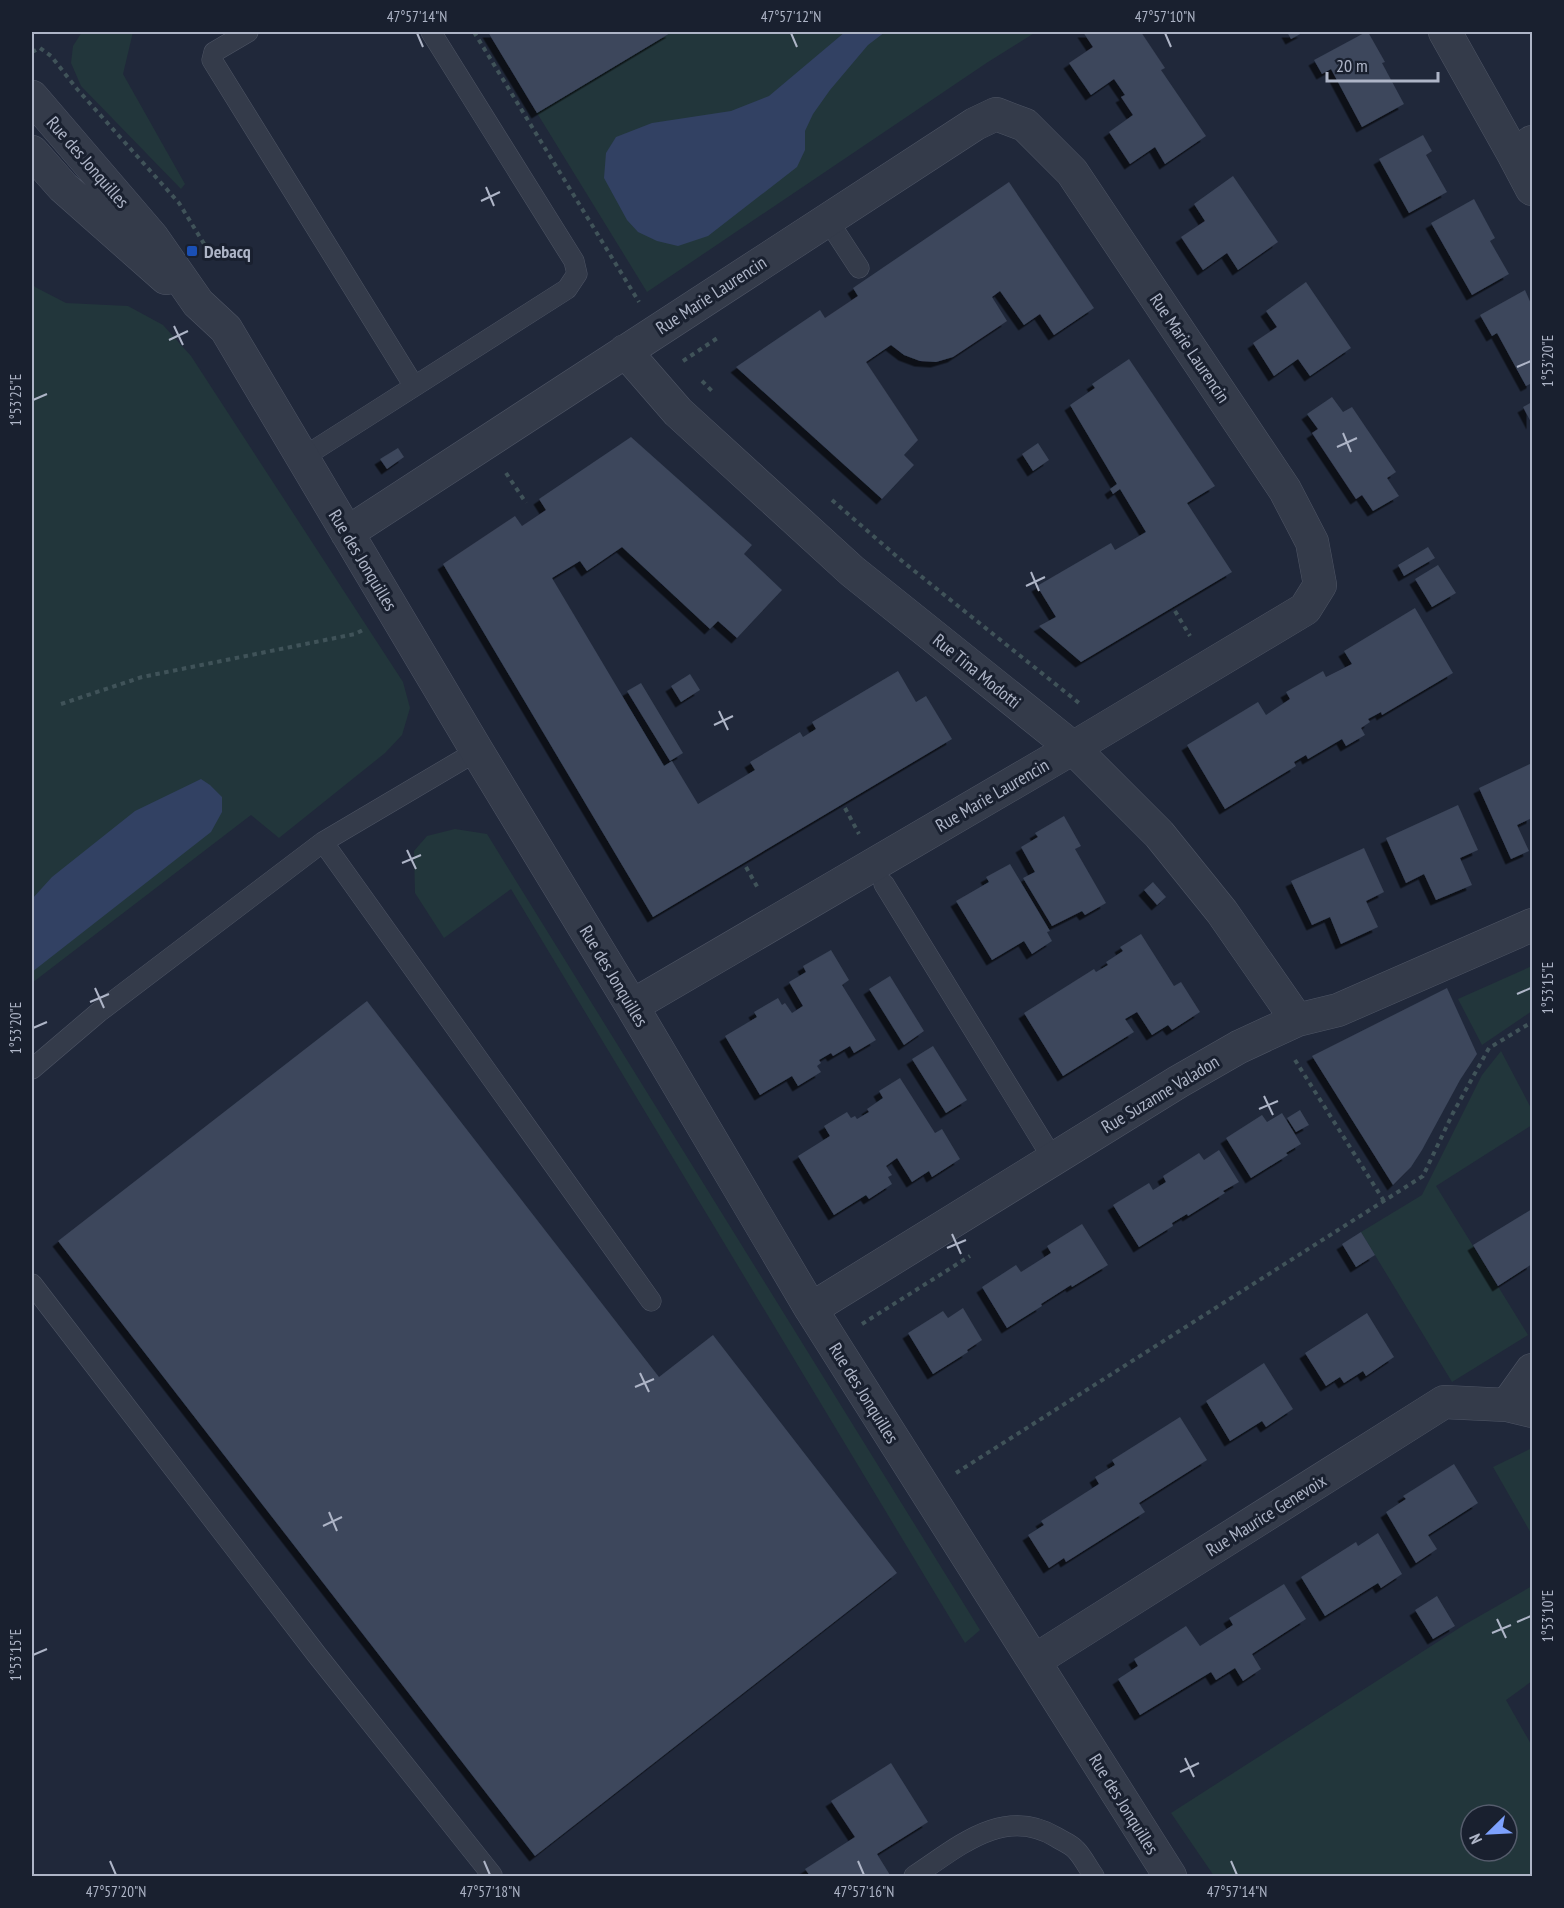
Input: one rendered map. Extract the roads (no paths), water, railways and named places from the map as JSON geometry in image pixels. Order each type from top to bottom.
[{"type":"street","points":[[1445,32],[1523,148],[1533,189]]},
{"type":"street","name":"Rue des Jonquilles","points":[[32,97],[152,237],[198,303],[226,328],[811,1309],[1170,1876]]},
{"type":"street","name":"Rue Marie Laurencin","points":[[347,533],[975,123],[996,114],[1025,125],[1072,172],[1285,490],[1312,542],[1320,585],[1305,609],[1073,748],[632,1006]]},
{"type":"street","points":[[32,123],[81,183],[143,243],[170,264]]},
{"type":"street","points":[[32,152],[63,187],[156,270],[198,303]]},
{"type":"street","name":"Rue Tina Modotti","points":[[626,351],[678,412],[852,571],[1073,748],[1159,834],[1222,912],[1297,1020]]},
{"type":"street","name":"Rue Suzanne Valadon","points":[[811,1309],[1178,1082],[1239,1047],[1297,1020],[1338,1010],[1533,925]]},
{"type":"street","points":[[1520,1408],[1533,1370]]},
{"type":"street","name":"Rue Maurice Genevoix","points":[[1034,1660],[1444,1402],[1520,1408]]},
{"type":"lane","points":[[248,32],[214,52],[212,60],[414,386]]},
{"type":"lane","points":[[302,458],[567,289],[577,274],[574,261],[431,32]]},
{"type":"lane","points":[[827,219],[859,268]]},
{"type":"lane","points":[[32,1069],[99,1012],[324,842],[477,751]]},
{"type":"lane","points":[[324,842],[651,1301]]},
{"type":"lane","points":[[884,884],[1053,1159]]},
{"type":"lane","points":[[32,1284],[324,1664],[492,1875]]},
{"type":"lane","points":[[914,1876],[975,1835],[1000,1826],[1019,1825],[1044,1830],[1075,1849],[1094,1876]]},
{"type":"water","points":[[845,32],[885,32],[868,45],[813,114],[805,131],[805,150],[797,167],[708,236],[678,246],[657,241],[638,232],[627,220],[604,178],[606,153],[616,137],[652,123],[731,111],[769,96]]},
{"type":"water","points":[[201,779],[222,797],[222,812],[211,832],[32,972],[32,899],[52,877],[135,811]]},
{"type":"place","name":"Debacq","points":[[192,251]]}]
